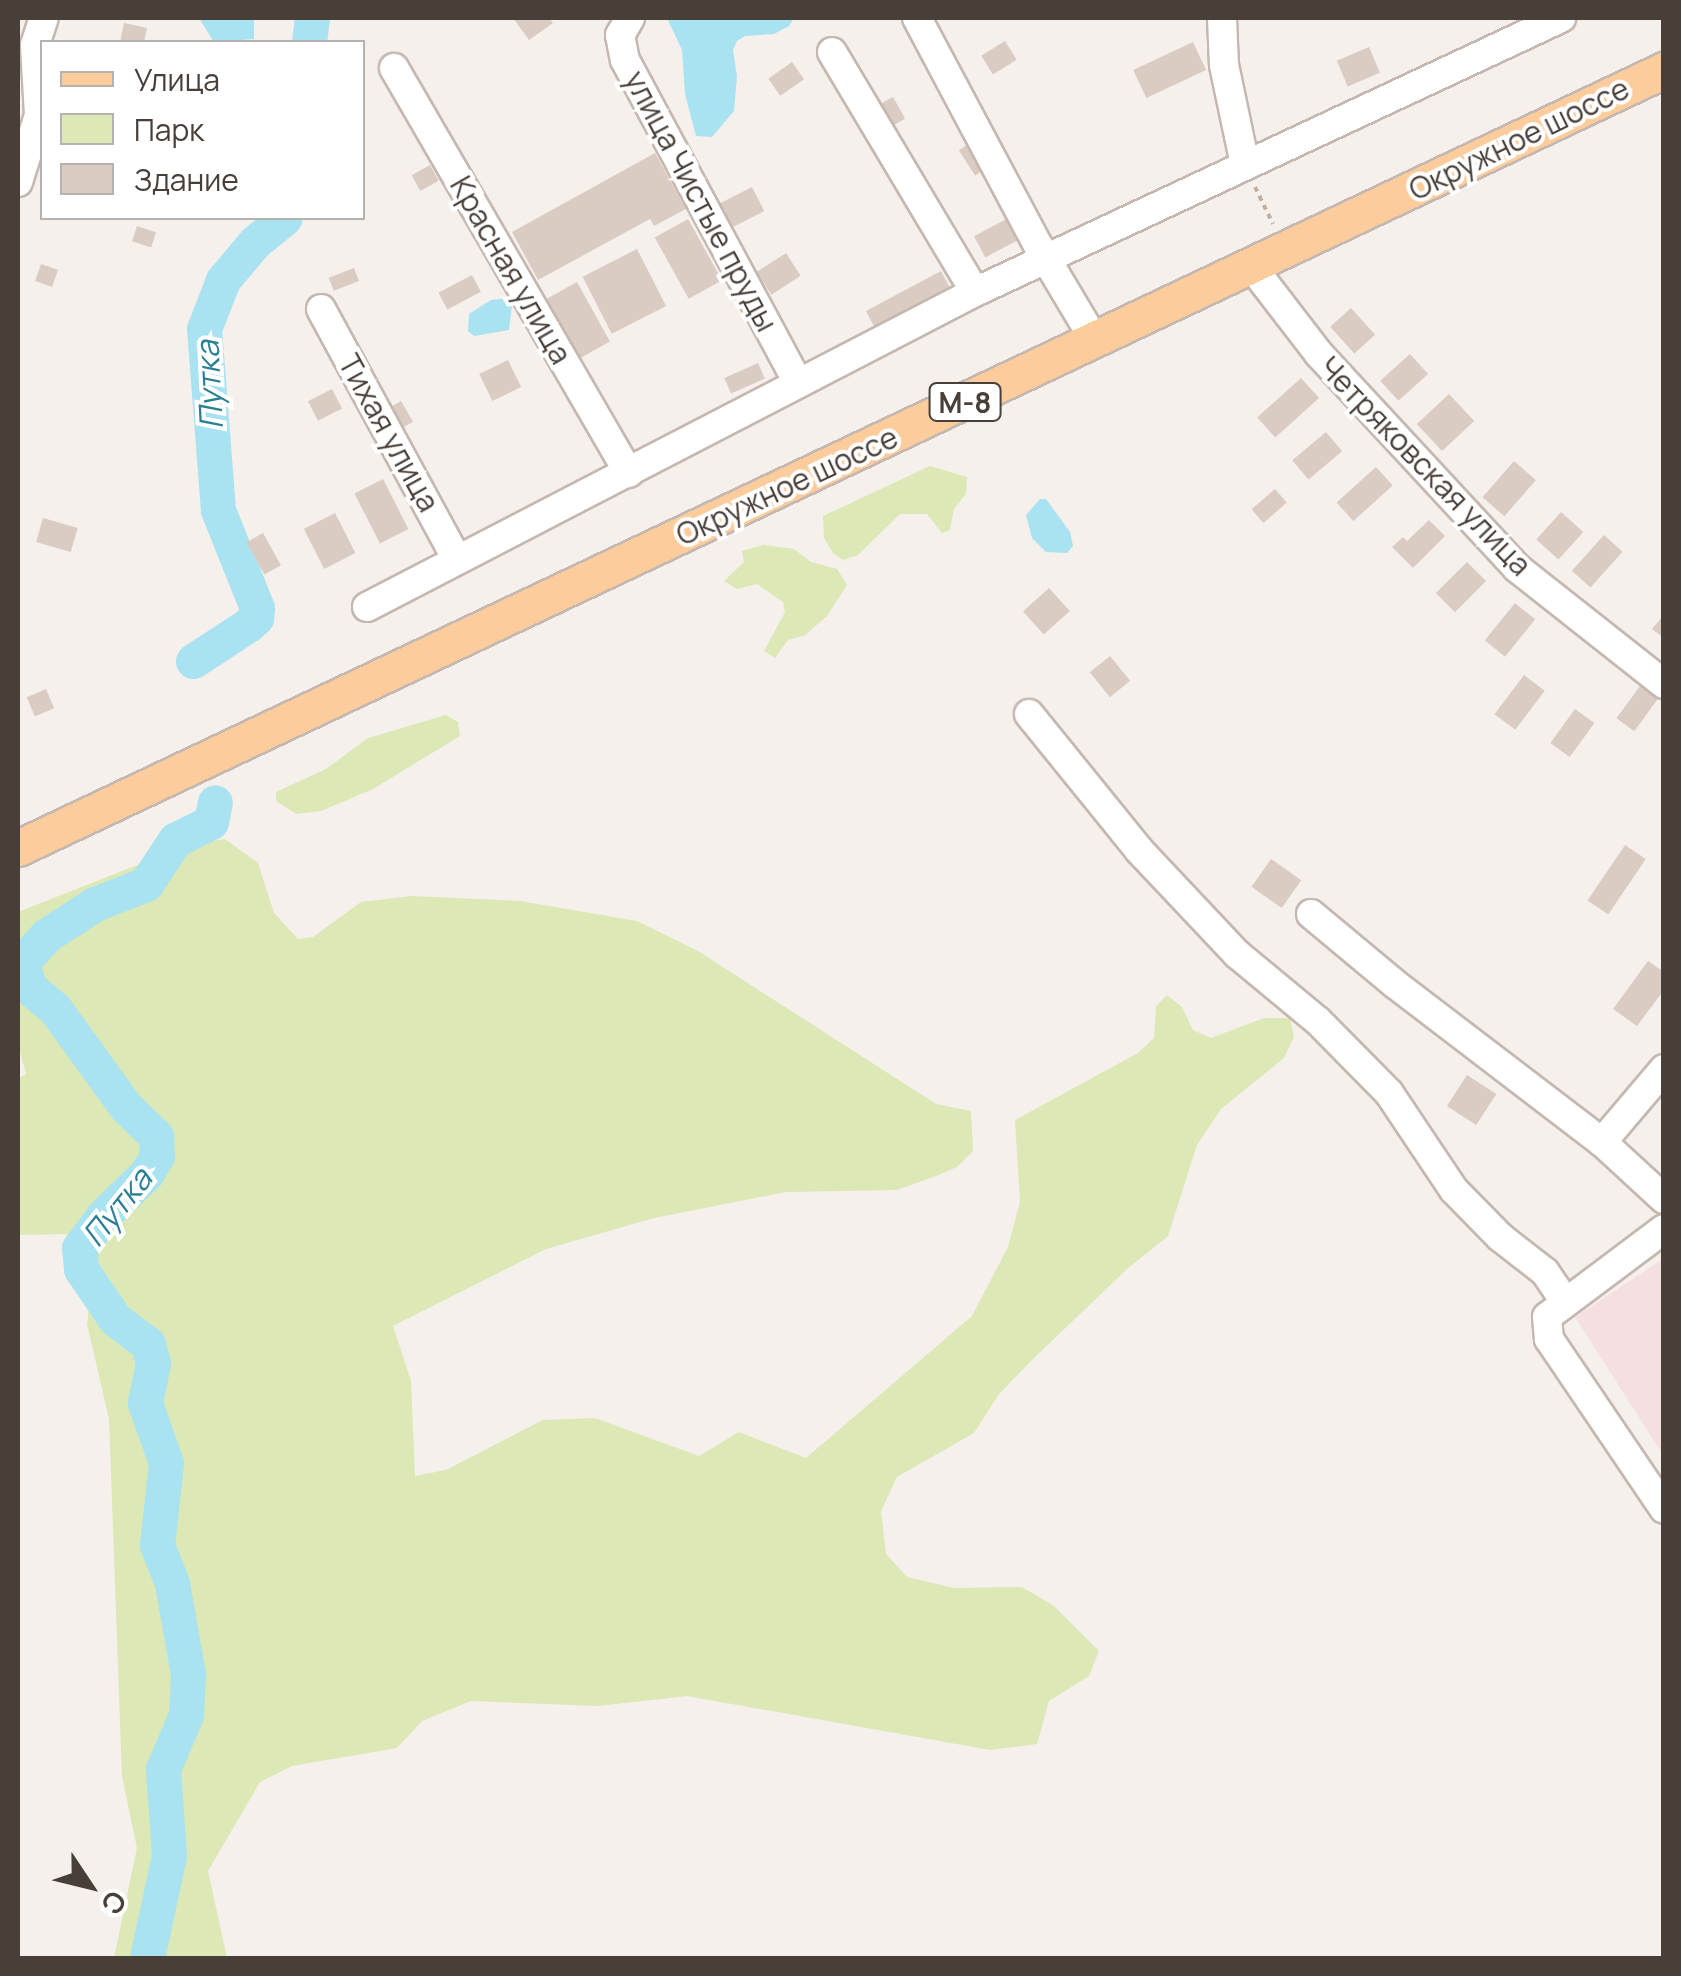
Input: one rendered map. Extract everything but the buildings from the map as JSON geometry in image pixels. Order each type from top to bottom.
[{"type":"main road","name":"Окружное шоссе","points":[[18,848],[1664,70]]},
{"type":"street","points":[[18,182],[39,115],[36,45],[44,18]]},
{"type":"street","name":"улица Чистые пруды","points":[[630,18],[620,35],[625,60],[798,383]]},
{"type":"street","points":[[917,18],[1095,341]]},
{"type":"street","points":[[1222,18],[1232,117],[1245,165]]},
{"type":"street","points":[[367,607],[976,292],[1561,18]]},
{"type":"street","points":[[832,52],[976,292]]},
{"type":"street","name":"Красная улица","points":[[394,68],[629,473]]},
{"type":"street","name":"Четряковская улица","points":[[1252,268],[1319,354],[1518,568],[1664,684]]},
{"type":"street","name":"Тихая улица","points":[[321,308],[456,558]]},
{"type":"street","points":[[1029,714],[1138,850],[1238,954],[1318,1021],[1389,1093],[1454,1190],[1500,1237],[1545,1272],[1564,1300]]},
{"type":"street","points":[[1311,914],[1395,984],[1602,1142],[1664,1199]]},
{"type":"street","points":[[1602,1142],[1664,1069]]},
{"type":"street","points":[[1664,1229],[1547,1316],[1549,1339],[1664,1510]]},
{"type":"path","points":[[1245,165],[1278,236]]},
{"type":"shaded area","points":[[1663,1259],[1663,1455],[1575,1317]]},
{"type":"green space","points":[[930,466],[967,477],[966,494],[954,509],[950,530],[942,533],[927,514],[900,514],[858,555],[843,560],[833,553],[824,538],[823,516]]},
{"type":"green space","points":[[764,545],[794,549],[811,562],[837,569],[847,585],[827,616],[805,635],[788,640],[775,658],[764,651],[785,612],[783,602],[757,584],[737,589],[724,581],[744,562],[742,551]]},
{"type":"green space","points":[[446,715],[458,722],[460,736],[373,789],[321,811],[296,814],[276,801],[276,792],[326,769],[368,738]]},
{"type":"green space","points":[[225,839],[258,863],[274,913],[298,939],[313,937],[361,902],[412,896],[520,901],[637,921],[698,951],[936,1104],[971,1111],[973,1151],[957,1167],[936,1176],[897,1190],[786,1192],[654,1218],[546,1249],[393,1326],[411,1381],[415,1476],[446,1470],[543,1420],[595,1418],[699,1456],[739,1432],[806,1458],[972,1316],[1008,1247],[1020,1202],[1015,1120],[1138,1053],[1154,1038],[1156,1006],[1167,995],[1182,1007],[1193,1030],[1211,1038],[1264,1018],[1290,1018],[1294,1037],[1284,1058],[1221,1109],[1197,1145],[1168,1236],[1127,1269],[1034,1358],[999,1394],[974,1433],[897,1477],[881,1511],[886,1554],[907,1577],[954,1588],[1022,1587],[1054,1606],[1099,1651],[1089,1676],[1049,1701],[1037,1744],[990,1750],[687,1696],[599,1706],[471,1701],[422,1721],[397,1748],[292,1766],[260,1782],[208,1871],[227,1958],[114,1958],[137,1848],[122,1776],[109,1419],[87,1324],[95,1259],[66,1234],[18,1235],[18,1079],[26,1074],[18,1044],[18,912],[191,844]]},
{"type":"water","points":[[199,18],[254,18],[254,39],[213,40]]},
{"type":"water","points":[[667,18],[794,18],[789,26],[774,34],[745,36],[737,41],[733,50],[737,76],[734,111],[712,137],[696,136],[685,94],[682,50]]},
{"type":"water","points":[[507,298],[512,305],[509,330],[474,336],[468,331],[469,314],[491,300]]},
{"type":"water","points":[[1040,499],[1046,499],[1070,532],[1073,546],[1067,553],[1046,552],[1032,538],[1026,515]]},
{"type":"waterway","name":"Путка","points":[[309,40],[312,18]]},
{"type":"waterway","name":"Путка","points":[[193,661],[248,625],[256,618],[257,608],[218,510],[204,329],[223,280],[255,242],[282,220]]},
{"type":"waterway","name":"Путка","points":[[147,1958],[169,1855],[163,1769],[186,1715],[188,1674],[172,1583],[157,1545],[166,1463],[145,1403],[153,1363],[148,1344],[115,1319],[81,1269],[79,1248],[103,1216],[146,1174],[157,1156],[156,1136],[126,1107],[55,1009],[30,988],[23,968],[26,958],[47,935],[95,904],[146,884],[175,840],[211,822],[215,802]]}]
